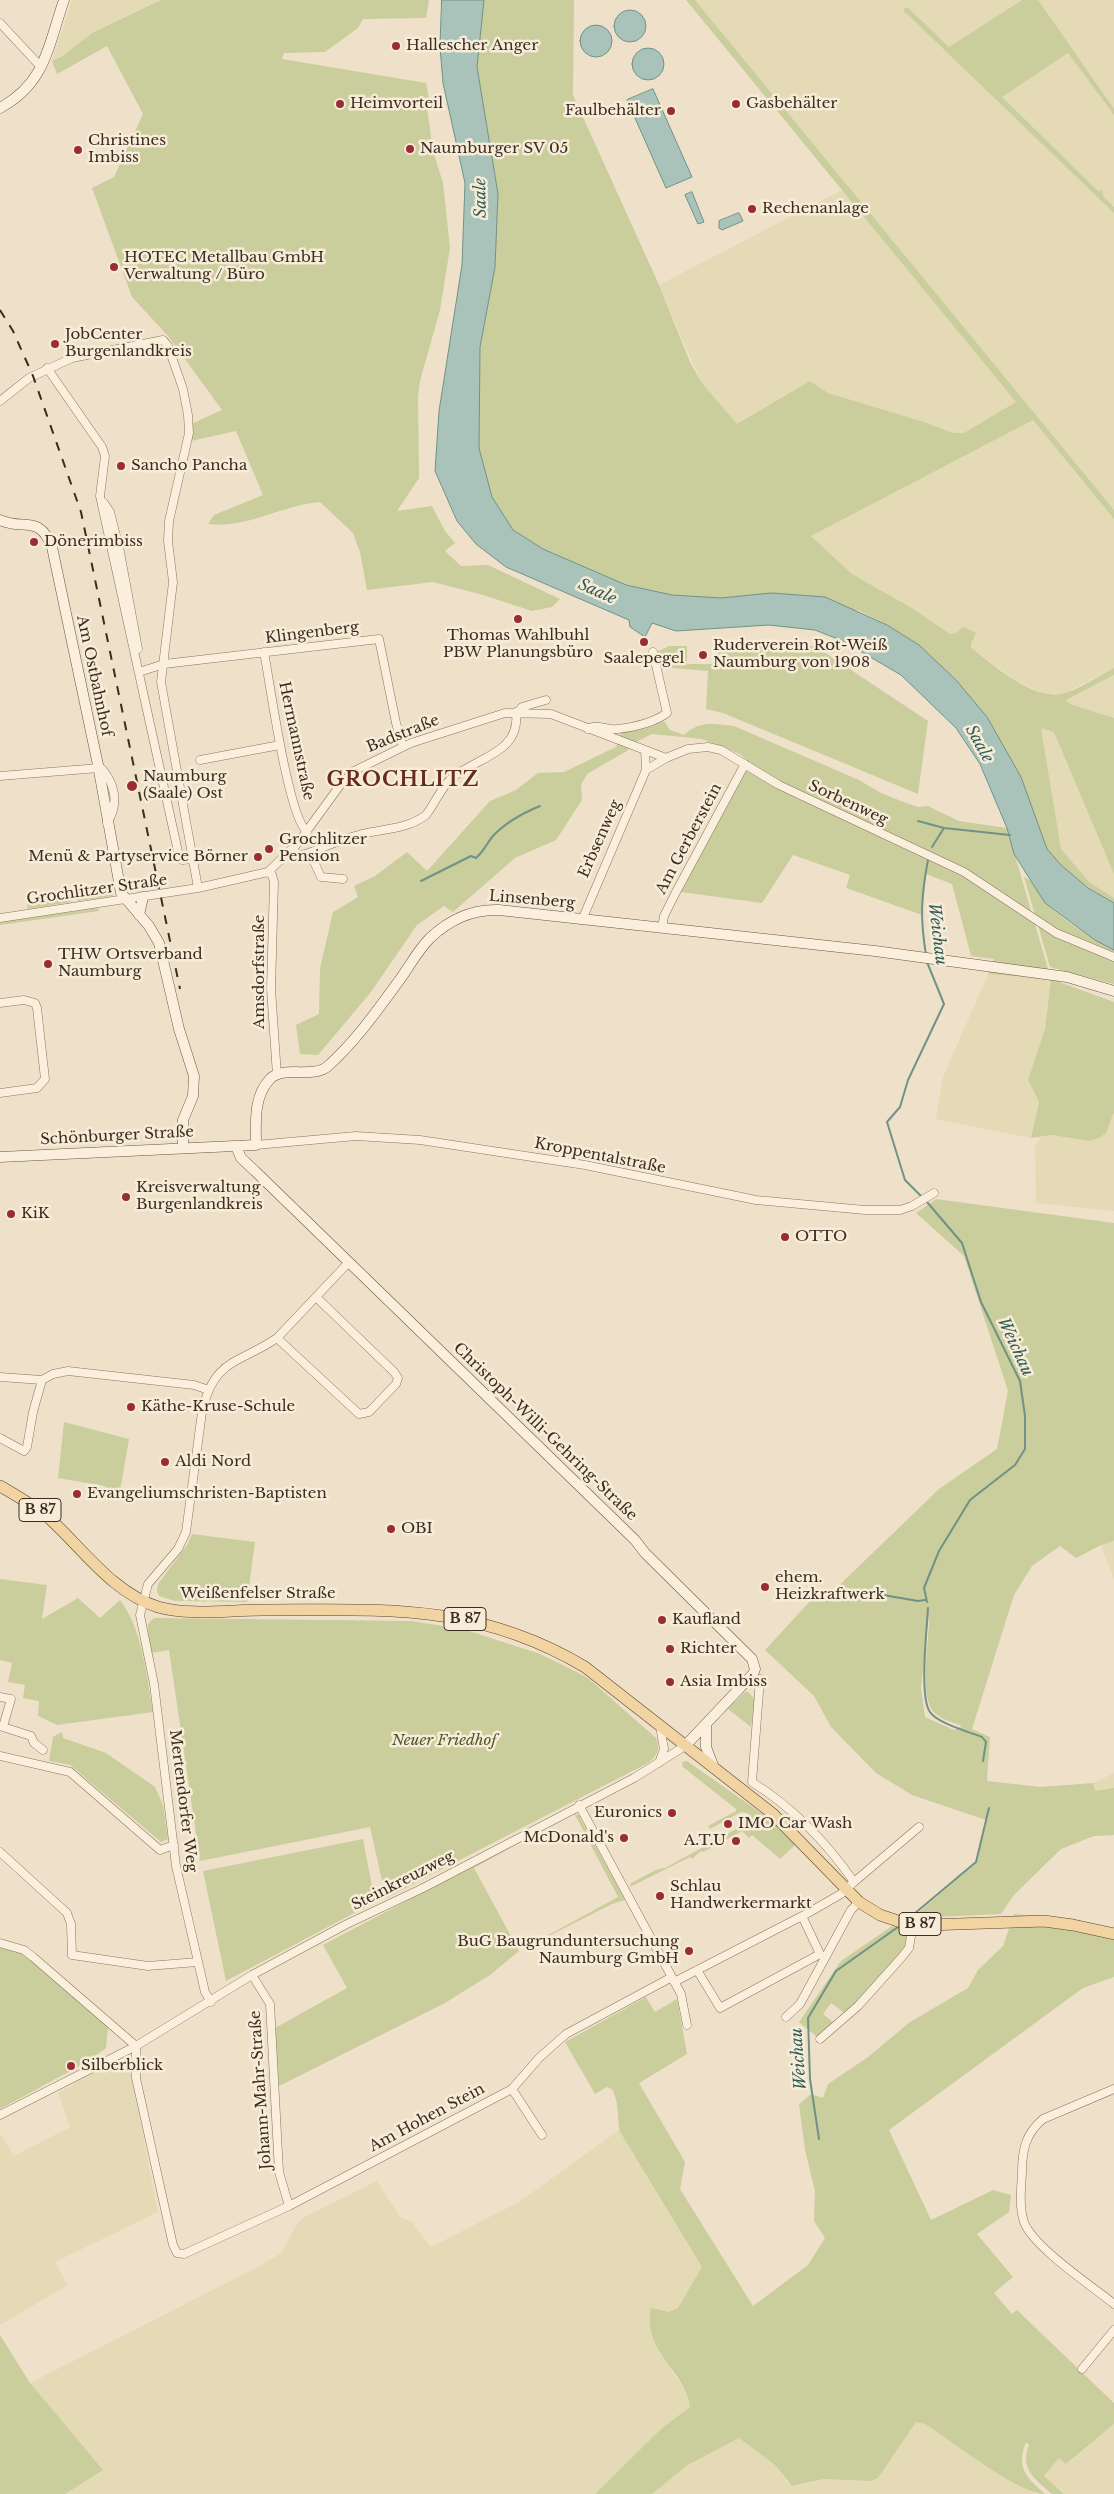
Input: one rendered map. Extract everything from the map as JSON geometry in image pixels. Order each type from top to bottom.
[{"type":"main road","name":"Weißenfelser Straße","points":[[0,1486],[43,1513],[119,1586],[142,1600],[160,1607],[186,1611],[349,1609],[434,1614],[462,1618],[512,1632],[569,1657],[585,1667],[660,1726]]},
{"type":"main road","name":"B 87","points":[[660,1726],[786,1825],[850,1886],[859,1902],[888,1919],[913,1924],[1030,1920],[1073,1925],[1114,1934]]},
{"type":"street","points":[[0,108],[25,92],[41,67],[64,0]]},
{"type":"street","points":[[0,23],[41,67]]},
{"type":"street","points":[[0,401],[29,378],[46,368],[72,358],[163,340],[168,346],[182,389],[188,415],[189,433],[169,521],[168,541],[173,582],[162,690],[198,888]]},
{"type":"street","points":[[46,368],[102,447],[105,456],[100,491],[101,500],[179,856],[182,860],[192,859]]},
{"type":"street","name":"Am Ostbahnhof","points":[[0,520],[33,525],[46,534],[52,547],[98,767],[121,894],[125,900]]},
{"type":"street","name":"Klingenberg","points":[[139,672],[164,664],[379,639],[403,746]]},
{"type":"street","name":"Hermannstraße","points":[[264,652],[280,745],[298,820],[307,832]]},
{"type":"street","name":"Badstraße","points":[[198,888],[268,872],[292,850],[349,775],[403,746],[497,715],[517,712],[551,714],[588,729],[597,726],[618,730],[654,721],[666,713],[653,652]]},
{"type":"street","name":"Badstraße","points":[[517,712],[522,707],[546,700]]},
{"type":"street","points":[[292,850],[303,855],[358,836],[409,824],[423,817],[452,778],[499,750],[513,737],[517,726],[517,712]]},
{"type":"street","points":[[588,729],[626,741],[666,758]]},
{"type":"street","points":[[200,760],[280,745]]},
{"type":"street","name":"Sorbenweg","points":[[646,770],[688,748],[708,747],[726,752],[779,785],[964,872],[1056,933],[1114,957]]},
{"type":"street","points":[[645,750],[646,770]]},
{"type":"street","name":"Am Gerberstein","points":[[662,928],[664,916],[744,764]]},
{"type":"street","points":[[0,776],[98,767]]},
{"type":"street","name":"Erbsenweg","points":[[582,920],[646,770]]},
{"type":"street","points":[[310,853],[318,872],[324,878],[343,879]]},
{"type":"street","name":"Amsdorfstraße","points":[[268,872],[272,875],[274,882],[271,989],[278,1075]]},
{"type":"street","points":[[322,887],[324,878]]},
{"type":"street","name":"Grochlitzer Straße","points":[[0,918],[198,888]]},
{"type":"street","points":[[139,915],[143,897]]},
{"type":"street","points":[[125,900],[139,915],[159,943],[179,1029],[194,1076],[194,1096],[183,1120],[183,1148]]},
{"type":"street","name":"Linsenberg","points":[[278,1075],[319,1070],[327,1067],[360,1030],[430,938],[464,915],[492,910],[891,953],[922,959],[1068,977],[1114,991]]},
{"type":"street","points":[[0,1003],[24,1000],[35,1004],[37,1008],[44,1079],[37,1088],[0,1093]]},
{"type":"street","points":[[236,1146],[256,1145],[258,1102],[269,1081],[278,1075]]},
{"type":"street","name":"Kroppentalstraße","points":[[256,1145],[356,1136],[436,1142],[585,1165],[756,1200],[865,1210],[900,1210],[912,1206],[934,1193]]},
{"type":"street","name":"Schönburger Straße","points":[[0,1157],[236,1146]]},
{"type":"street","name":"Christoph-Willi-Gehring-Straße","points":[[236,1146],[241,1158],[635,1540],[645,1553],[750,1656],[754,1662],[754,1671],[706,1726],[685,1746]]},
{"type":"street","points":[[142,1600],[152,1578],[178,1548],[186,1532],[202,1412],[216,1376],[224,1367],[277,1338],[349,1262]]},
{"type":"street","points":[[277,1338],[359,1414],[369,1412],[396,1384],[398,1378],[394,1372],[316,1297]]},
{"type":"street","points":[[0,1377],[42,1380],[53,1374],[68,1371],[194,1385],[209,1390]]},
{"type":"street","points":[[0,1438],[24,1451],[27,1447],[33,1412],[42,1380]]},
{"type":"street","name":"Mertendorfer Weg","points":[[142,1600],[140,1622],[154,1684],[176,1866],[205,1992],[211,2002]]},
{"type":"street","points":[[760,1679],[752,1782],[774,1796],[826,1846],[850,1886]]},
{"type":"street","points":[[744,1684],[758,1698]]},
{"type":"street","points":[[0,1697],[10,1700],[1,1726],[31,1736],[34,1743],[43,1750]]},
{"type":"street","points":[[658,1764],[664,1749],[660,1726]]},
{"type":"street","points":[[706,1726],[705,1742],[714,1768]]},
{"type":"street","name":"Steinkreuzweg","points":[[0,2116],[136,2046],[211,2002],[252,1974],[345,1925],[423,1888],[658,1764],[685,1746]]},
{"type":"street","points":[[0,1756],[70,1772],[160,1850],[174,1845]]},
{"type":"street","points":[[579,1805],[673,1979],[683,2001],[687,2025]]},
{"type":"street","name":"Am Hohen Stein","points":[[136,2046],[136,2078],[173,2245],[177,2253],[184,2254],[290,2206],[512,2089],[539,2058],[566,2034],[802,1916],[850,1886],[919,1827]]},
{"type":"street","points":[[0,1852],[67,1913],[71,1924],[70,1953],[75,1957],[148,1966],[198,1962]]},
{"type":"street","points":[[786,2017],[800,2004],[851,1910],[859,1902]]},
{"type":"street","points":[[697,1970],[720,2008],[820,1954],[802,1916]]},
{"type":"street","points":[[820,2039],[858,2006],[902,1958],[909,1948],[913,1924]]},
{"type":"street","points":[[0,1943],[24,1950],[34,1957],[136,2046]]},
{"type":"street","name":"Johann-Mahr-Straße","points":[[252,1974],[270,2004],[279,2172],[290,2206]]},
{"type":"street","points":[[512,2089],[542,2135]]},
{"type":"street","points":[[1114,2089],[1042,2119],[1034,2126],[1028,2135],[1023,2150],[1021,2207],[1026,2228],[1037,2241],[1114,2304]]},
{"type":"street","points":[[1082,2369],[1114,2330]]},
{"type":"shaded area","points":[[72,0],[161,0],[92,33],[61,57],[52,61]]},
{"type":"shaded area","points":[[695,0],[1022,0],[949,47],[907,8],[1114,213],[1114,510]]},
{"type":"shaded area","points":[[1038,0],[1114,0],[1114,109],[1091,79]]},
{"type":"shaded area","points":[[1068,53],[1114,115],[1114,207],[1001,97]]},
{"type":"shaded area","points":[[842,190],[1017,402],[964,433],[953,433],[924,422],[828,393],[810,381],[737,424],[701,382],[659,285]]},
{"type":"shaded area","points":[[1033,420],[1114,519],[1114,668],[1063,694],[1047,695],[1015,680],[971,648],[975,633],[950,634],[912,608],[852,574],[811,536]]},
{"type":"shaded area","points":[[1114,675],[1114,718],[1070,704],[1066,700]]},
{"type":"shaded area","points":[[1041,727],[1054,731],[1114,874],[1114,898],[1089,882],[1061,849]]},
{"type":"shaded area","points":[[988,974],[1051,979],[1045,1029],[1028,1080],[1039,1102],[1031,1138],[936,1119],[943,1077]]},
{"type":"shaded area","points":[[1114,1112],[1114,1211],[1036,1203],[1035,1146],[1040,1138],[1052,1135],[1090,1141],[1106,1132]]},
{"type":"shaded area","points":[[1114,1541],[1114,1580],[1101,1545]]},
{"type":"shaded area","points":[[1114,1773],[1114,1788],[1095,1791],[1093,1783]]},
{"type":"shaded area","points":[[115,2059],[129,2064],[158,2212],[55,2262],[68,2285],[0,2325],[0,2133],[14,2156],[70,2127],[58,2093]]},
{"type":"shaded area","points":[[619,2130],[702,2267],[678,2308],[669,2312],[672,2372],[686,2390],[690,2407],[662,2428],[595,2494],[65,2494],[102,2470],[30,2383],[258,2267],[281,2253],[296,2226],[304,2217],[377,2181],[400,2217],[412,2222],[431,2247],[519,2202]]},
{"type":"shaded area","points":[[916,2422],[925,2424],[993,2470],[1035,2494],[652,2494],[686,2466],[739,2438],[775,2465],[788,2483],[796,2486],[824,2479],[871,2481],[878,2478]]},
{"type":"shaded area","points":[[1114,2424],[1114,2494],[1065,2494],[1043,2476],[1059,2458],[1067,2464]]},
{"type":"green space","points":[[161,0],[429,0],[426,18],[363,19],[358,28],[325,52],[284,53],[282,59],[426,83],[430,104],[427,108],[433,151],[443,183],[450,248],[440,310],[420,381],[418,397],[419,478],[397,511],[432,506],[445,531],[455,543],[445,551],[461,566],[488,565],[560,599],[552,607],[532,611],[483,595],[433,582],[367,590],[360,552],[353,533],[320,502],[292,507],[237,523],[208,524],[214,515],[263,495],[236,431],[191,441],[191,424],[222,410],[168,336],[132,297],[92,188],[114,177],[143,114],[107,46],[57,74],[52,61],[61,57],[92,33]]},
{"type":"green space","points":[[484,0],[574,0],[573,95],[659,285],[690,362],[701,382],[737,424],[810,381],[828,393],[924,422],[953,433],[964,433],[1016,402],[686,0],[695,0],[1114,510],[1114,519],[1033,420],[811,536],[852,574],[912,608],[950,634],[956,633],[963,627],[976,633],[971,648],[1002,672],[1026,687],[1038,692],[1062,694],[1114,668],[1114,675],[1066,700],[1070,704],[1114,718],[1114,874],[1054,732],[1041,728],[1061,849],[1089,882],[1114,898],[1114,903],[1086,886],[1053,858],[1047,849],[1037,824],[956,680],[919,645],[887,625],[860,611],[771,593],[721,598],[672,595],[626,585],[543,549],[513,530],[492,497],[479,448],[480,347],[495,267],[498,194],[477,67]]},
{"type":"green space","points":[[1022,0],[1038,0],[1114,109],[1114,115],[1068,53],[1002,97],[1098,191],[1102,190],[1103,196],[1114,207],[1114,213],[903,10],[907,7],[949,47]]},
{"type":"green space","points":[[669,646],[687,646],[687,664],[718,664],[718,646],[815,646],[928,721],[918,794],[723,713],[706,709],[708,671],[659,667],[655,653]]},
{"type":"green space","points":[[664,721],[670,730],[684,735],[702,725],[734,726],[859,780],[881,793],[901,801],[918,807],[928,806],[959,821],[1007,828],[1051,979],[988,974],[994,959],[971,956],[952,884],[926,874],[922,915],[846,888],[850,875],[793,855],[762,903],[681,892],[750,763],[740,754],[702,739],[652,734],[632,744],[627,751],[587,774],[581,785],[582,800],[556,840],[515,858],[453,912],[444,906],[417,925],[371,992],[318,1055],[300,1054],[296,1025],[319,1014],[320,968],[333,912],[358,897],[354,886],[375,876],[407,852],[427,871],[490,801],[516,790],[538,773],[564,772],[616,747],[621,732],[652,726]]},
{"type":"green space","points":[[1024,877],[1032,882],[1043,900],[1060,916],[1114,950],[1114,984],[1050,967]]},
{"type":"green space","points":[[112,892],[113,896],[77,901],[77,896]]},
{"type":"green space","points":[[71,897],[71,902],[28,909],[27,904]]},
{"type":"green space","points":[[98,908],[99,911],[0,925],[0,922]]},
{"type":"green space","points":[[1051,979],[1114,1002],[1114,1112],[1106,1133],[1090,1141],[1052,1135],[1031,1138],[1039,1102],[1028,1080],[1045,1029]]},
{"type":"green space","points":[[936,1199],[1114,1223],[1114,1541],[1101,1545],[1076,1558],[1060,1546],[1032,1566],[1014,1595],[972,1729],[990,1737],[987,1781],[1041,1787],[1093,1783],[1095,1791],[1114,1788],[1114,1835],[1094,1836],[1061,1849],[1014,1895],[1001,1914],[912,1918],[976,1863],[986,1820],[912,1795],[876,1773],[831,1727],[814,1696],[765,1650],[813,1598],[826,1598],[939,1489],[997,1449],[1008,1391],[964,1256],[916,1213]],"holes":[[[929,1614],[926,1663],[928,1701],[932,1710],[938,1716],[962,1726],[954,1730],[925,1717],[921,1688]]]},
{"type":"green space","points":[[64,1422],[129,1439],[119,1497],[104,1495],[105,1486],[58,1478]]},
{"type":"green space","points":[[192,1534],[255,1542],[247,1602],[175,1601],[159,1596],[157,1591],[158,1584],[187,1545]]},
{"type":"green space","points":[[0,1579],[47,1585],[42,1619],[78,1598],[100,1618],[120,1600],[134,1625],[139,1639],[153,1712],[57,1725],[38,1716],[39,1701],[23,1698],[25,1685],[8,1682],[12,1663],[0,1660]]},
{"type":"green space","name":"Neuer Friedhof","points":[[154,1618],[411,1621],[463,1629],[540,1654],[589,1679],[656,1738],[657,1752],[648,1763],[386,1898],[370,1827],[200,1861],[169,1650],[151,1653],[148,1649],[148,1624]]},
{"type":"green space","points":[[745,1692],[748,1692],[755,1699],[751,1727],[728,1709]]},
{"type":"green space","points":[[62,1732],[63,1738],[106,1753],[155,1787],[163,1805],[168,1839],[161,1842],[70,1765],[49,1761],[53,1737]]},
{"type":"green space","points":[[687,1761],[771,1820],[796,1844],[780,1859],[752,1835],[749,1838],[742,1831],[703,1852],[701,1851],[692,1859],[690,1857],[630,1887],[631,1883],[658,1869],[665,1868],[749,1822],[747,1813],[741,1812],[710,1829],[708,1826],[736,1811],[736,1809],[683,1767],[682,1762]]},
{"type":"green space","points":[[574,1813],[582,1817],[580,1818],[625,1900],[612,1904],[519,1951],[618,1897]]},
{"type":"green space","points":[[564,1818],[474,1868],[519,1951],[490,1975],[445,2003],[279,2086],[275,2028],[347,1988],[323,1945]]},
{"type":"green space","points":[[363,1839],[375,1902],[226,1981],[203,1871]]},
{"type":"green space","points":[[1014,1914],[1075,1919],[1114,1930],[1114,1977],[1083,1988],[889,2130],[931,2220],[993,2190],[1011,2195],[1009,2212],[977,2234],[1013,2277],[994,2293],[1012,2314],[1017,2310],[1114,2403],[1114,2424],[1066,2464],[1059,2458],[1044,2476],[1064,2494],[1052,2494],[1035,2479],[1026,2461],[1029,2445],[1026,2442],[1022,2459],[1025,2471],[1028,2477],[1045,2494],[1033,2492],[1002,2476],[925,2424],[916,2422],[878,2478],[871,2481],[824,2479],[792,2486],[775,2465],[739,2438],[686,2466],[652,2494],[595,2494],[662,2428],[690,2407],[687,2394],[659,2350],[653,2337],[650,2324],[651,2308],[669,2312],[678,2308],[702,2267],[619,2130],[617,2103],[613,2090],[607,2087],[595,2094],[565,2042],[646,1997],[655,2012],[677,1999],[687,2054],[639,2083],[685,2162],[680,2189],[753,2306],[808,2265],[825,2238],[814,2221],[815,2191],[805,2150],[799,2104],[811,2094],[823,2098],[828,2084],[868,2057],[910,2022],[968,1988],[978,1970],[1003,1946]]},
{"type":"green space","points":[[892,1926],[906,1929],[907,1944],[895,1962],[846,2014],[831,2003],[823,2014],[833,2022],[817,2037],[799,2022],[841,1961]]},
{"type":"green space","points":[[0,1946],[22,1952],[108,2026],[106,2048],[87,2062],[0,2109]]},
{"type":"green space","points":[[0,2335],[30,2383],[103,2470],[65,2494],[0,2494]]},
{"type":"water","name":"Saale","points":[[442,0],[484,0],[477,67],[498,194],[495,267],[480,347],[479,448],[492,497],[513,530],[543,549],[626,585],[672,595],[721,598],[771,593],[825,597],[887,625],[919,645],[956,680],[987,717],[1021,777],[1047,849],[1061,865],[1088,888],[1114,903],[1114,950],[1095,940],[1045,903],[1014,854],[1007,828],[980,764],[956,728],[901,675],[843,641],[815,630],[769,625],[676,631],[652,623],[645,637],[630,627],[629,620],[506,567],[476,544],[457,521],[435,471],[439,411],[462,265],[465,183],[443,83],[440,47]]},
{"type":"water","points":[[630,10],[636,11],[641,15],[645,20],[645,32],[641,37],[636,41],[630,42],[624,41],[619,37],[615,32],[614,26],[615,20],[619,15],[624,11]]},
{"type":"water","points":[[596,25],[602,26],[607,30],[611,35],[611,47],[607,52],[602,56],[596,57],[590,56],[585,52],[581,47],[580,41],[581,35],[585,30],[590,26]]},
{"type":"water","points":[[648,48],[654,49],[659,53],[663,58],[663,70],[659,75],[654,79],[648,80],[642,79],[637,75],[633,70],[632,64],[633,58],[637,53],[642,49]]},
{"type":"water","points":[[653,89],[692,177],[666,188],[627,100]]},
{"type":"water","points":[[692,192],[704,222],[698,224],[685,195]]},
{"type":"water","points":[[739,213],[743,221],[722,230],[719,228],[719,221]]},
{"type":"waterway","points":[[421,881],[471,856],[476,858],[503,826],[540,806]]},
{"type":"waterway","name":"Weichau","points":[[918,821],[944,828],[1010,835]]},
{"type":"waterway","name":"Weichau","points":[[932,847],[944,828]]},
{"type":"waterway","name":"Weichau","points":[[926,955],[922,908],[928,860]]},
{"type":"waterway","name":"Weichau","points":[[921,1196],[905,1180],[887,1122],[900,1107],[908,1080],[944,1004],[927,962]]},
{"type":"waterway","name":"Weichau","points":[[927,1202],[962,1243],[981,1302],[1020,1381],[1025,1416],[1025,1449],[1015,1465],[970,1500],[939,1551],[924,1588],[927,1602]]},
{"type":"waterway","points":[[854,1590],[918,1601],[925,1600]]},
{"type":"waterway","name":"Weichau","points":[[928,1608],[924,1678],[927,1704],[930,1712],[939,1720],[982,1737],[986,1742],[983,1761]]},
{"type":"waterway","name":"Weichau","points":[[908,1919],[976,1862],[989,1808]]},
{"type":"waterway","name":"Weichau","points":[[819,2139],[810,2079],[808,2018],[836,1971],[898,1927]]},
{"type":"railway","points":[[0,310],[13,331],[33,376],[81,512],[180,989]]},
{"type":"place","name":"Hallescher Anger","points":[[396,46]]},
{"type":"place","name":"Heimvorteil","points":[[340,104]]},
{"type":"place","name":"Gasbehälter","points":[[736,104]]},
{"type":"place","name":"Faulbehälter","points":[[671,111]]},
{"type":"place","name":"Naumburger SV 05","points":[[410,149]]},
{"type":"place","name":"Christines Imbiss","points":[[78,150]]},
{"type":"place","name":"Rechenanlage","points":[[752,209]]},
{"type":"place","name":"HOTEC Metallbau GmbH Verwaltung / Büro","points":[[114,267]]},
{"type":"place","name":"JobCenter Burgenlandkreis","points":[[55,344]]},
{"type":"place","name":"Sancho Pancha","points":[[121,466]]},
{"type":"place","name":"Dönerimbiss","points":[[34,542]]},
{"type":"place","name":"Thomas Wahlbuhl PBW Planungsbüro","points":[[518,619]]},
{"type":"place","name":"Saalepegel","points":[[644,642]]},
{"type":"place","name":"Ruderverein Rot-Weiß Naumburg von 1908","points":[[703,655]]},
{"type":"place","name":"Naumburg (Saale) Ost","points":[[132,786]]},
{"type":"place","name":"Grochlitzer Pension","points":[[269,849]]},
{"type":"place","name":"Menü & Partyservice Börner","points":[[258,857]]},
{"type":"place","name":"THW Ortsverband Naumburg","points":[[48,964]]},
{"type":"place","name":"Kreisverwaltung Burgenlandkreis","points":[[126,1197]]},
{"type":"place","name":"KiK","points":[[11,1214]]},
{"type":"place","name":"OTTO","points":[[785,1237]]},
{"type":"place","name":"Käthe-Kruse-Schule","points":[[131,1407]]},
{"type":"place","name":"Aldi Nord","points":[[165,1462]]},
{"type":"place","name":"Evangeliumschristen-Baptisten","points":[[77,1494]]},
{"type":"place","name":"OBI","points":[[391,1529]]},
{"type":"place","name":"ehem. Heizkraftwerk","points":[[765,1587]]},
{"type":"place","name":"Kaufland","points":[[662,1620]]},
{"type":"place","name":"Richter","points":[[670,1649]]},
{"type":"place","name":"Asia Imbiss","points":[[670,1682]]},
{"type":"place","name":"Euronics","points":[[672,1813]]},
{"type":"place","name":"IMO Car Wash","points":[[728,1824]]},
{"type":"place","name":"McDonald's","points":[[624,1838]]},
{"type":"place","name":"A.T.U","points":[[736,1841]]},
{"type":"place","name":"Schlau Handwerkermarkt","points":[[660,1896]]},
{"type":"place","name":"BuG Baugrunduntersuchung Naumburg GmbH","points":[[689,1951]]},
{"type":"place","name":"Silberblick","points":[[71,2066]]},
{"type":"district","name":"GROCHLITZ","points":[[403,780]]}]
